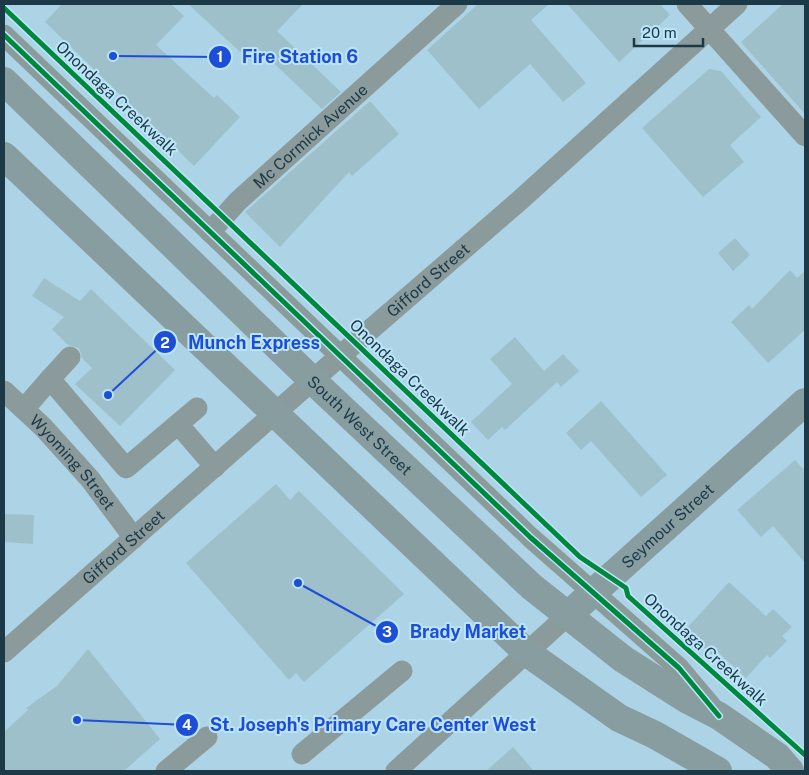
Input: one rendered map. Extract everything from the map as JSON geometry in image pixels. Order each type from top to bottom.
[{"type":"main road","name":"South West Street","points":[[4,81],[312,380],[532,587],[623,659],[686,699],[719,716],[777,756],[790,771]]},
{"type":"main road","points":[[4,156],[526,652],[618,718],[654,735],[718,771]]},
{"type":"main road","name":"Seymour Street","points":[[567,616],[805,402]]},
{"type":"street","name":"Mc Cormick Avenue","points":[[210,232],[238,201],[458,4]]},
{"type":"street","points":[[686,4],[805,136]]},
{"type":"street","name":"Gifford Street","points":[[4,652],[312,380],[518,202],[737,4]]},
{"type":"street","name":"South West Street","points":[[4,35],[530,537],[680,668],[719,716]]},
{"type":"street","points":[[24,409],[70,357]]},
{"type":"street","points":[[50,379],[126,468],[197,408]]},
{"type":"street","name":"Wyoming Street","points":[[4,391],[24,409],[90,479],[134,538]]},
{"type":"street","points":[[178,424],[215,466]]},
{"type":"street","name":"Seymour Street","points":[[396,771],[567,616]]},
{"type":"street","points":[[302,754],[402,671]]},
{"type":"street","points":[[166,771],[207,736]]},
{"type":"building","points":[[62,4],[171,4],[184,16],[156,45],[214,98],[217,95],[240,117],[194,166],[45,22]]},
{"type":"building","points":[[188,4],[303,4],[277,31],[341,92],[322,109],[260,50],[250,61]]},
{"type":"building","points":[[478,4],[549,4],[531,20],[586,83],[563,102],[530,64],[479,109],[427,50]]},
{"type":"building","points":[[567,4],[660,4],[670,15],[619,62]]},
{"type":"building","points":[[783,4],[805,4],[805,114],[741,42]]},
{"type":"building","points":[[709,69],[721,71],[761,117],[730,145],[744,162],[703,197],[642,128]]},
{"type":"building","points":[[370,101],[399,134],[352,176],[349,172],[280,247],[245,212]]},
{"type":"building","points":[[735,238],[750,255],[733,271],[718,253]]},
{"type":"building","points":[[790,270],[797,278],[805,271],[805,330],[768,363],[731,322],[749,305],[752,309]]},
{"type":"building","points":[[44,278],[80,301],[91,289],[175,370],[120,426],[75,384],[92,368],[82,358],[79,348],[68,345],[52,329],[64,317],[32,296]]},
{"type":"building","points":[[515,337],[544,371],[563,354],[579,371],[561,387],[557,382],[505,430],[502,427],[488,440],[471,422],[512,384],[490,359]]},
{"type":"building","points":[[601,401],[667,475],[641,497],[591,441],[581,450],[566,433]]},
{"type":"building","points":[[795,460],[805,471],[805,563],[773,526],[761,537],[737,510]]},
{"type":"building","points":[[276,484],[290,500],[299,491],[404,594],[304,682],[296,673],[289,680],[186,563]]},
{"type":"building","points":[[4,514],[34,515],[33,544],[4,542]]},
{"type":"building","points":[[729,582],[766,616],[773,609],[792,627],[782,636],[787,641],[770,658],[767,655],[746,678],[716,650],[712,655],[685,630]]},
{"type":"building","points":[[88,649],[160,739],[124,771],[4,771],[4,732],[28,710],[26,708],[57,686]]},
{"type":"building","points":[[513,747],[534,771],[486,771]]},
{"type":"cycle path","name":"Onondaga Creekwalk","points":[[4,8],[580,557],[626,588],[628,596],[805,755]]},
{"type":"cycle path","points":[[4,35],[530,537],[679,668],[719,716]]},
{"type":"place","name":"Fire Station 6","points":[[113,56]]},
{"type":"place","name":"Munch Express","points":[[108,395]]},
{"type":"place","name":"Brady Market","points":[[298,583]]},
{"type":"place","name":"St. Joseph's Primary Care Center West","points":[[77,720]]}]
